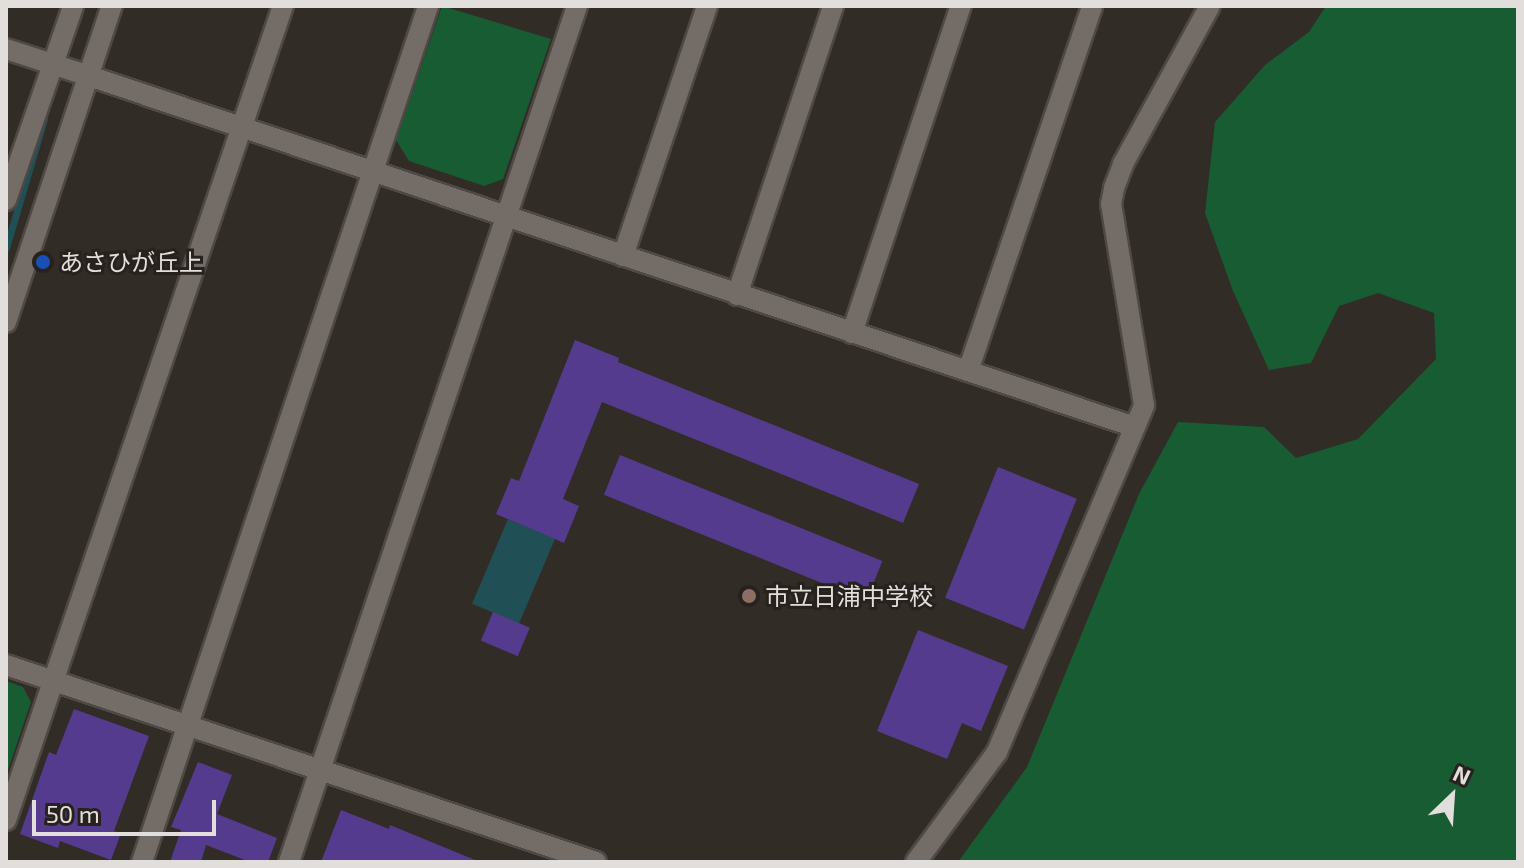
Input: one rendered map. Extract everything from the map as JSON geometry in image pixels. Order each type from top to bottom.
[{"type":"street","points":[[6,200],[50,63],[73,6]]},
{"type":"street","points":[[6,322],[112,6]]},
{"type":"street","points":[[6,820],[283,6]]},
{"type":"street","points":[[142,862],[428,6]]},
{"type":"street","points":[[289,862],[577,6]]},
{"type":"street","points":[[623,256],[707,6]]},
{"type":"street","points":[[737,295],[833,6]]},
{"type":"street","points":[[852,333],[961,6]]},
{"type":"street","points":[[968,371],[1092,6]]},
{"type":"street","points":[[916,862],[997,752],[1144,405],[1111,204],[1123,164],[1210,6]]},
{"type":"street","points":[[6,49],[1135,427]]},
{"type":"street","points":[[6,665],[593,862]]},
{"type":"green space","points":[[442,6],[551,39],[503,179],[484,186],[409,161],[396,140]]},
{"type":"green space","points":[[1326,6],[1518,6],[1518,862],[958,862],[1027,767],[1139,494],[1178,422],[1264,427],[1296,458],[1358,439],[1436,359],[1434,313],[1378,293],[1339,306],[1311,363],[1269,370],[1233,291],[1205,213],[1215,122],[1265,65],[1309,32]]},
{"type":"green space","points":[[6,681],[23,687],[31,702],[6,776]]},
{"type":"water","points":[[508,519],[555,539],[519,624],[472,604]]},
{"type":"building","points":[[575,340],[619,358],[618,362],[919,484],[903,523],[602,402],[563,499],[579,506],[564,543],[496,514],[511,478],[519,481]]},
{"type":"building","points":[[620,455],[882,561],[866,601],[604,495]]},
{"type":"building","points":[[998,467],[1077,499],[1024,630],[945,598]]},
{"type":"building","points":[[493,612],[530,628],[518,656],[481,641]]},
{"type":"building","points":[[918,630],[1008,666],[981,731],[962,723],[947,759],[877,731]]},
{"type":"building","points":[[74,709],[149,736],[114,831],[121,833],[111,860],[60,841],[58,848],[20,834],[49,752],[56,755]]},
{"type":"building","points":[[198,762],[232,775],[217,814],[277,838],[268,862],[250,862],[206,845],[201,862],[170,862],[181,830],[171,827]]},
{"type":"building","points":[[341,810],[389,829],[390,825],[480,862],[321,862]]},
{"type":"waterway","points":[[6,248],[44,119]]},
{"type":"place","name":"あさひが丘上","points":[[43,262]]},
{"type":"place","name":"市立日浦中学校","points":[[749,596]]}]
